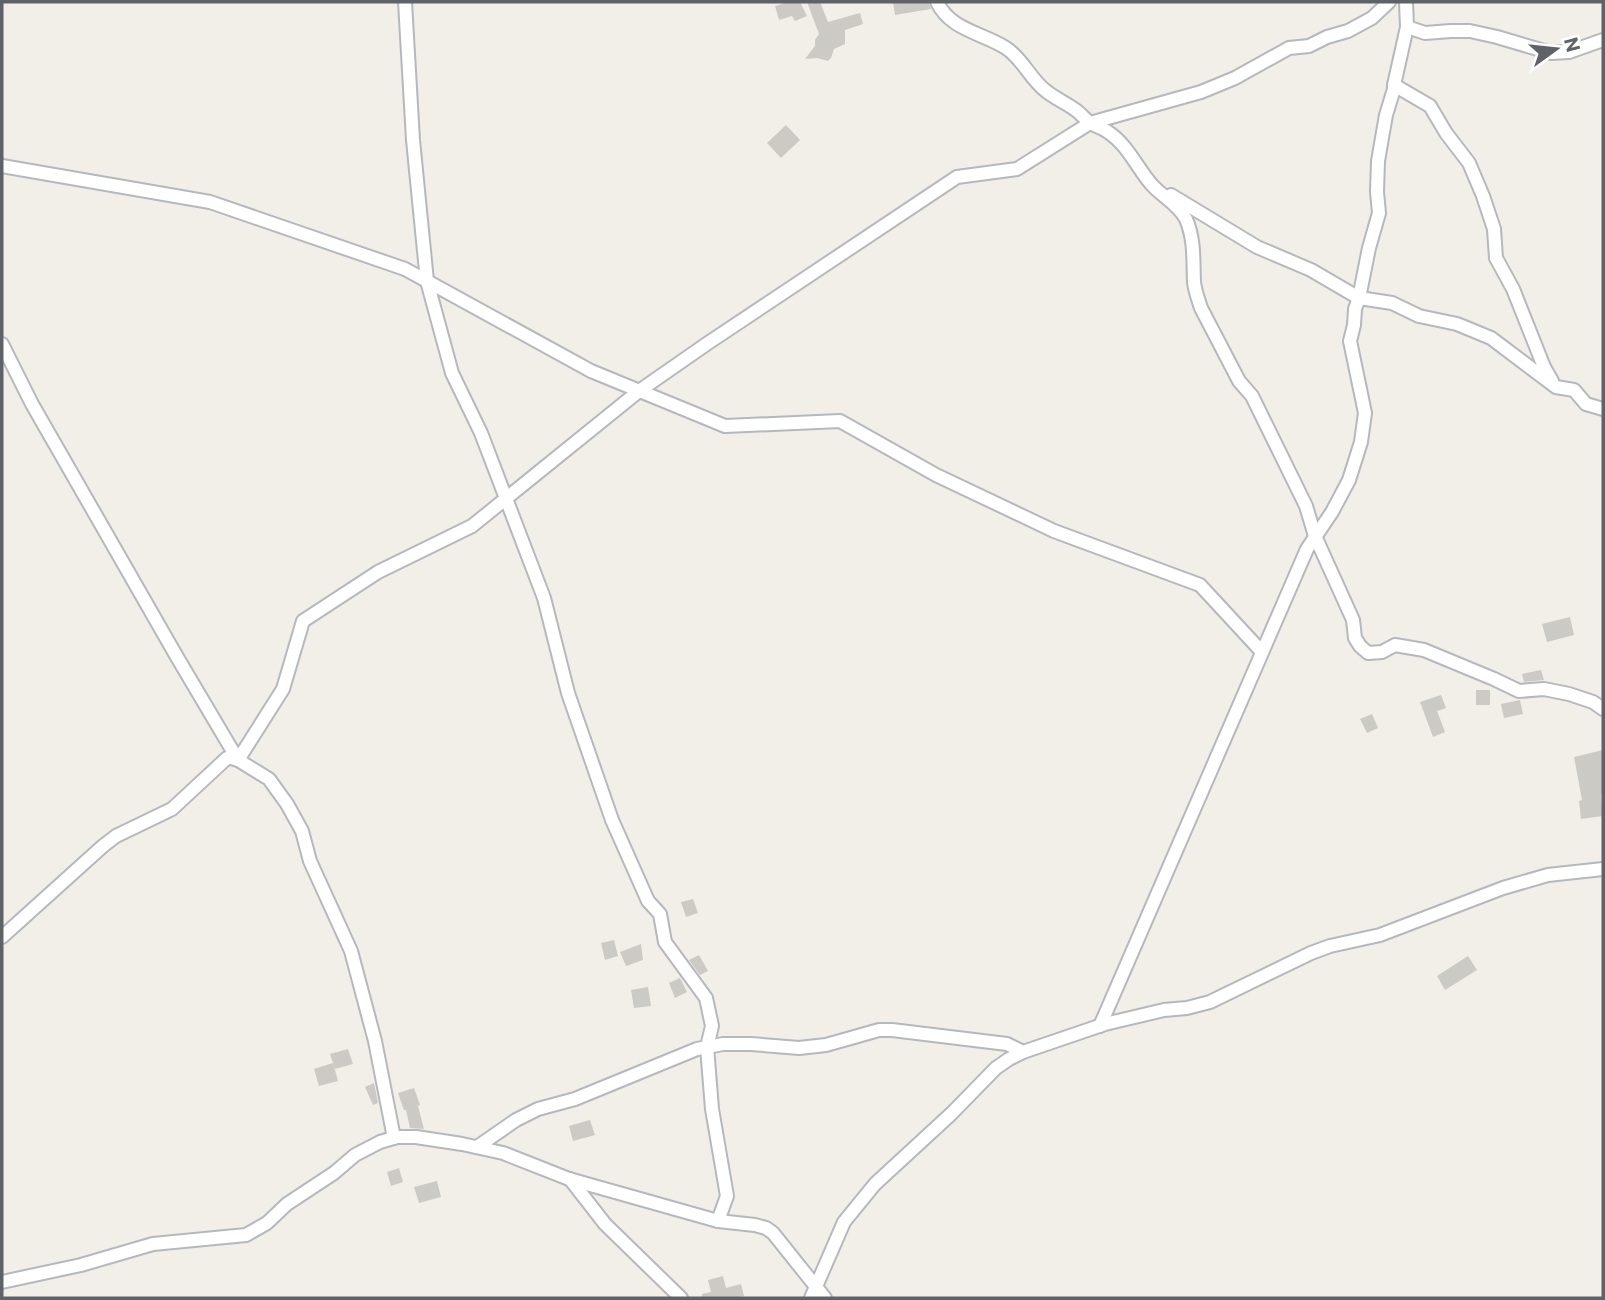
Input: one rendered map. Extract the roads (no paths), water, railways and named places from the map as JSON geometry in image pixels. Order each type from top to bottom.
[{"type":"street","points":[[405,2],[413,140],[427,281],[452,373],[481,433],[544,598],[568,693],[617,832],[648,901],[660,914],[665,942],[706,998],[712,1026],[707,1047],[712,1109],[727,1196],[718,1221]]},
{"type":"street","points":[[937,2],[943,13],[956,23],[1006,48],[1017,57],[1044,90],[1077,111],[1090,123],[1109,132],[1133,157],[1152,185],[1173,203],[1185,218],[1192,240],[1194,283],[1201,308],[1239,381],[1252,396],[1306,506],[1315,536],[1353,620],[1355,638],[1360,646],[1368,653],[1382,652],[1395,645],[1424,650],[1494,678],[1518,691],[1544,690],[1569,694],[1593,702],[1603,709]]},
{"type":"street","points":[[239,760],[283,689],[303,621],[378,572],[472,526],[639,391],[957,177],[1017,169],[1090,123],[1201,92],[1234,78],[1289,48],[1309,46],[1348,31],[1372,18],[1389,2]]},
{"type":"street","points":[[1100,1026],[1307,549],[1349,481],[1361,442],[1365,413],[1350,341],[1355,309],[1379,213],[1378,161],[1407,27],[1405,2]]},
{"type":"street","points":[[1407,27],[1425,33],[1470,31],[1551,53],[1569,51],[1603,40]]},
{"type":"street","points":[[1394,85],[1430,106],[1469,163],[1494,229],[1496,258],[1513,289],[1544,367],[1556,387]]},
{"type":"street","points":[[2,166],[210,202],[405,269],[591,371],[725,426],[840,421],[936,475],[1054,531],[1200,585],[1262,652]]},
{"type":"street","points":[[1152,185],[1257,247],[1311,270],[1359,298],[1392,303],[1419,316],[1457,324],[1491,338],[1556,387],[1574,390],[1586,404],[1603,410]]},
{"type":"street","points":[[2,344],[46,428],[239,760]]},
{"type":"street","points":[[2,937],[116,836],[172,809],[227,758],[239,760],[269,779],[302,831],[310,862],[351,951],[375,1041],[394,1138]]},
{"type":"street","points":[[813,1293],[845,1222],[875,1184],[996,1068],[1009,1059],[1100,1026],[1210,1002],[1311,953],[1380,934],[1503,888],[1548,875],[1603,869]]},
{"type":"street","points":[[477,1147],[516,1120],[538,1109],[575,1099],[697,1049],[723,1044],[799,1048],[826,1045],[879,1030],[892,1030],[1007,1044],[1023,1052]]},
{"type":"street","points":[[2,1282],[81,1265],[153,1244],[246,1235],[267,1223],[287,1204],[355,1155],[380,1142],[416,1137],[503,1153],[569,1179],[718,1221],[766,1228],[773,1233],[813,1293],[825,1298]]},
{"type":"street","points":[[569,1179],[605,1224],[681,1298]]}]
